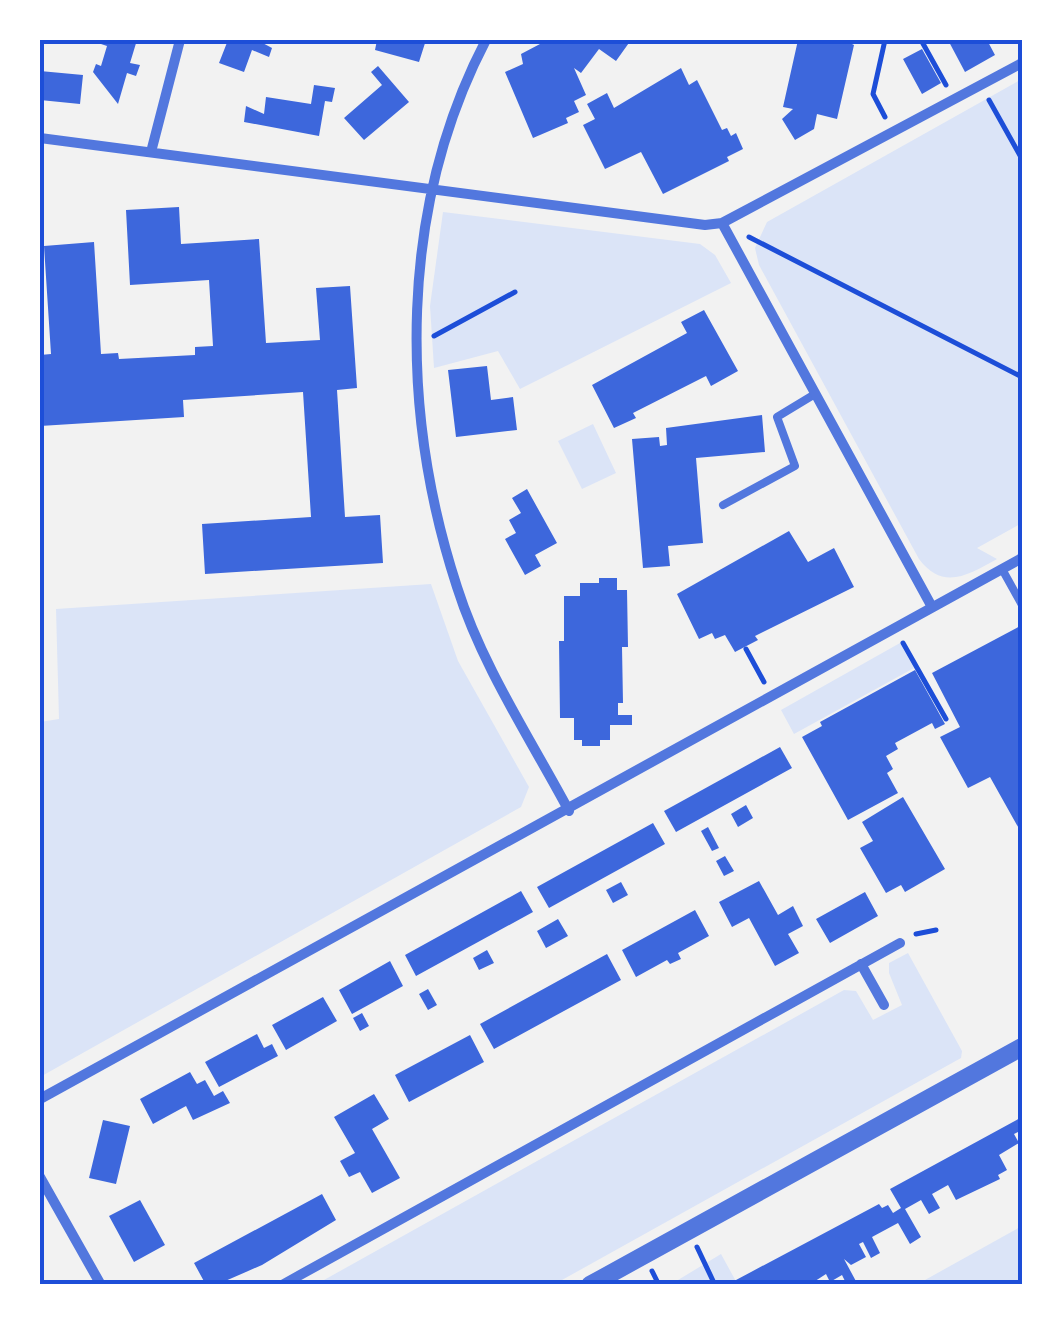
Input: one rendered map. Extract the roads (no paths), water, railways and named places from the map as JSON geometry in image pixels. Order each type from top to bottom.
[{"type":"street","points":[[151,152],[180,40]]},
{"type":"street","points":[[486,40],[461,87],[431,188],[415,298],[415,350],[438,520],[457,588],[487,660],[568,811]]},
{"type":"street","points":[[40,138],[705,225],[722,223],[1022,62]]},
{"type":"street","points":[[722,223],[932,608]]},
{"type":"street","points":[[40,1099],[1022,558]]},
{"type":"street","points":[[282,1285],[900,943]]},
{"type":"street","points":[[861,964],[884,1005]]},
{"type":"street","points":[[590,1285],[1022,1048]]},
{"type":"street","points":[[40,1178],[100,1285]]},
{"type":"lane","points":[[723,504],[795,466],[777,417],[815,394]]},
{"type":"lane","points":[[1002,569],[1022,605]]}]
